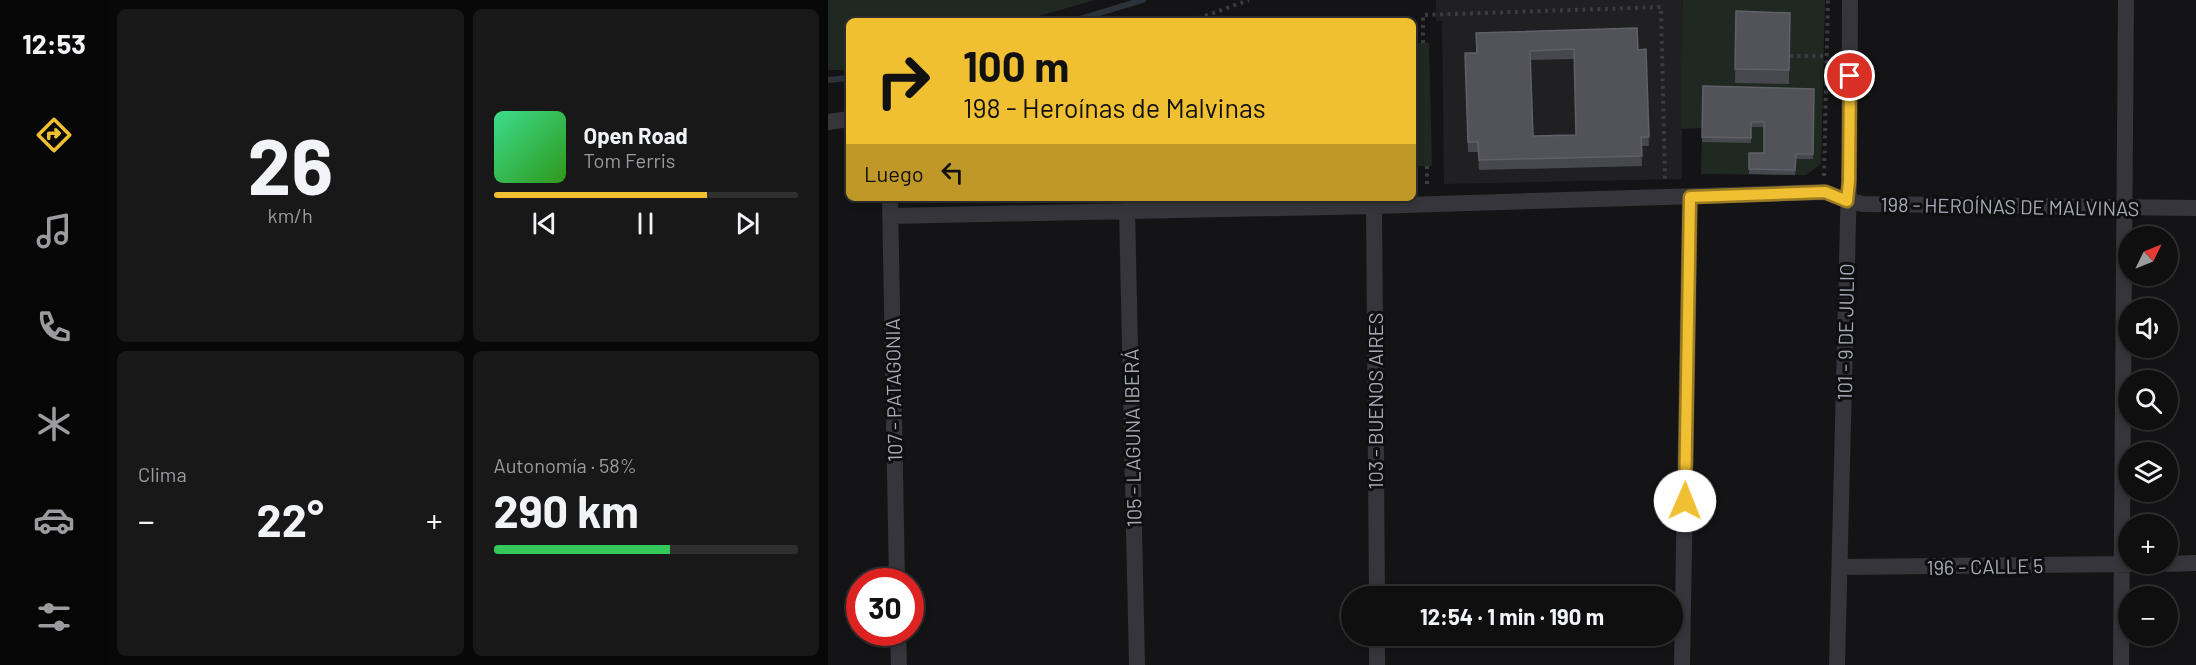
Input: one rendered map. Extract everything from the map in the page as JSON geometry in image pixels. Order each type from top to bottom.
[{"type":"street","name":"101 - 9 DE JULIO","points":[[1837,665],[1849,181],[1850,0]]},
{"type":"street","points":[[2126,0],[2126,514]]},
{"type":"street","points":[[828,122],[846,119]]},
{"type":"street","name":"198 - HEROÍNAS DE MALVINAS","points":[[890,216],[1374,206],[1825,192],[1847,201],[1863,204],[2196,208]]},
{"type":"street","points":[[1682,665],[1690,197]]},
{"type":"street","name":"107 - PATAGONIA","points":[[890,201],[897,568]]},
{"type":"street","name":"103 - BUENOS AIRES","points":[[1374,206],[1377,586]]},
{"type":"street","name":"105 - LAGUNA IBERÁ","points":[[1127,210],[1137,665]]},
{"type":"street","points":[[2178,564],[2196,563]]},
{"type":"street","name":"196 - CALLE 5","points":[[1840,567],[2118,564]]},
{"type":"street","points":[[2121,665],[2126,574]]},
{"type":"street","points":[[898,646],[898,665]]},
{"type":"street","points":[[1377,646],[1377,665]]},
{"type":"path","points":[[1199,18],[1249,0]]},
{"type":"path","points":[[1825,192],[1828,0]]},
{"type":"path","points":[[1423,43],[1423,15],[1661,8],[1665,184]]},
{"type":"path","points":[[1790,56],[1850,55]]},
{"type":"path","points":[[1427,166],[1427,182]]},
{"type":"shaded area","points":[[828,0],[1095,0],[1032,18],[846,18],[846,70],[828,70]]},
{"type":"shaded area","points":[[1436,0],[1683,0],[1682,179],[1444,184],[1442,21],[1436,21]]},
{"type":"shaded area","points":[[1683,0],[1825,0],[1821,164],[1806,175],[1701,174],[1702,128],[1681,129]]},
{"type":"shaded area","points":[[1416,43],[1429,43],[1432,166],[1416,166]]},
{"type":"building","points":[[1736,11],[1790,13],[1789,70],[1735,69]]},
{"type":"building","points":[[1637,28],[1638,50],[1646,49],[1649,137],[1641,137],[1642,156],[1479,160],[1478,142],[1468,142],[1465,53],[1477,53],[1476,33]],"holes":[[[1574,49],[1576,135],[1533,136],[1530,51]]]},
{"type":"building","points":[[1703,86],[1814,89],[1813,154],[1796,154],[1795,170],[1749,169],[1749,153],[1764,153],[1764,122],[1751,122],[1751,138],[1702,137]]},
{"type":"waterway","points":[[1083,18],[1143,0]]},
{"type":"waterway","points":[[828,80],[846,78]]},
{"type":"route","points":[[1685,501],[1690,197],[1825,192],[1847,201],[1850,76]]}]
